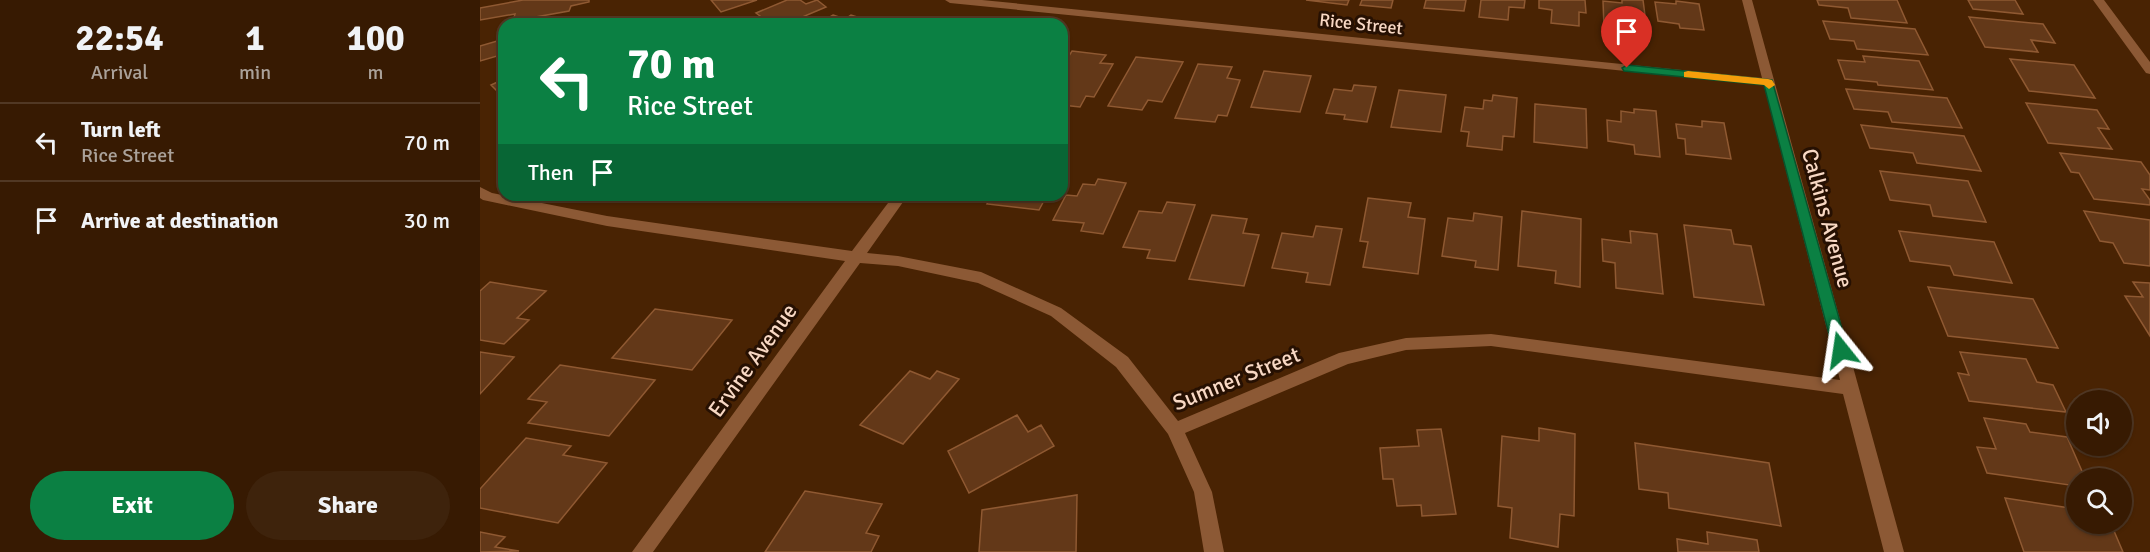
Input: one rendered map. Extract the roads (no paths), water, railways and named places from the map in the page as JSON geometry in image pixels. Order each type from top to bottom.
[{"type":"street","name":"Rice Street","points":[[950,0],[1037,14],[1768,82]]},
{"type":"street","name":"Calkins Avenue","points":[[1747,0],[1894,552]]},
{"type":"street","points":[[2098,0],[2150,70]]},
{"type":"street","name":"Sumner Street","points":[[483,197],[498,200]]},
{"type":"street","name":"Sumner Street","points":[[503,201],[607,222],[854,257],[898,261],[981,279],[1056,312],[1122,362],[1175,430],[1345,358],[1406,344],[1491,340],[1851,388]]},
{"type":"street","name":"Ervine Avenue","points":[[642,552],[896,201]]},
{"type":"street","points":[[1175,430],[1203,492],[1214,552]]}]
